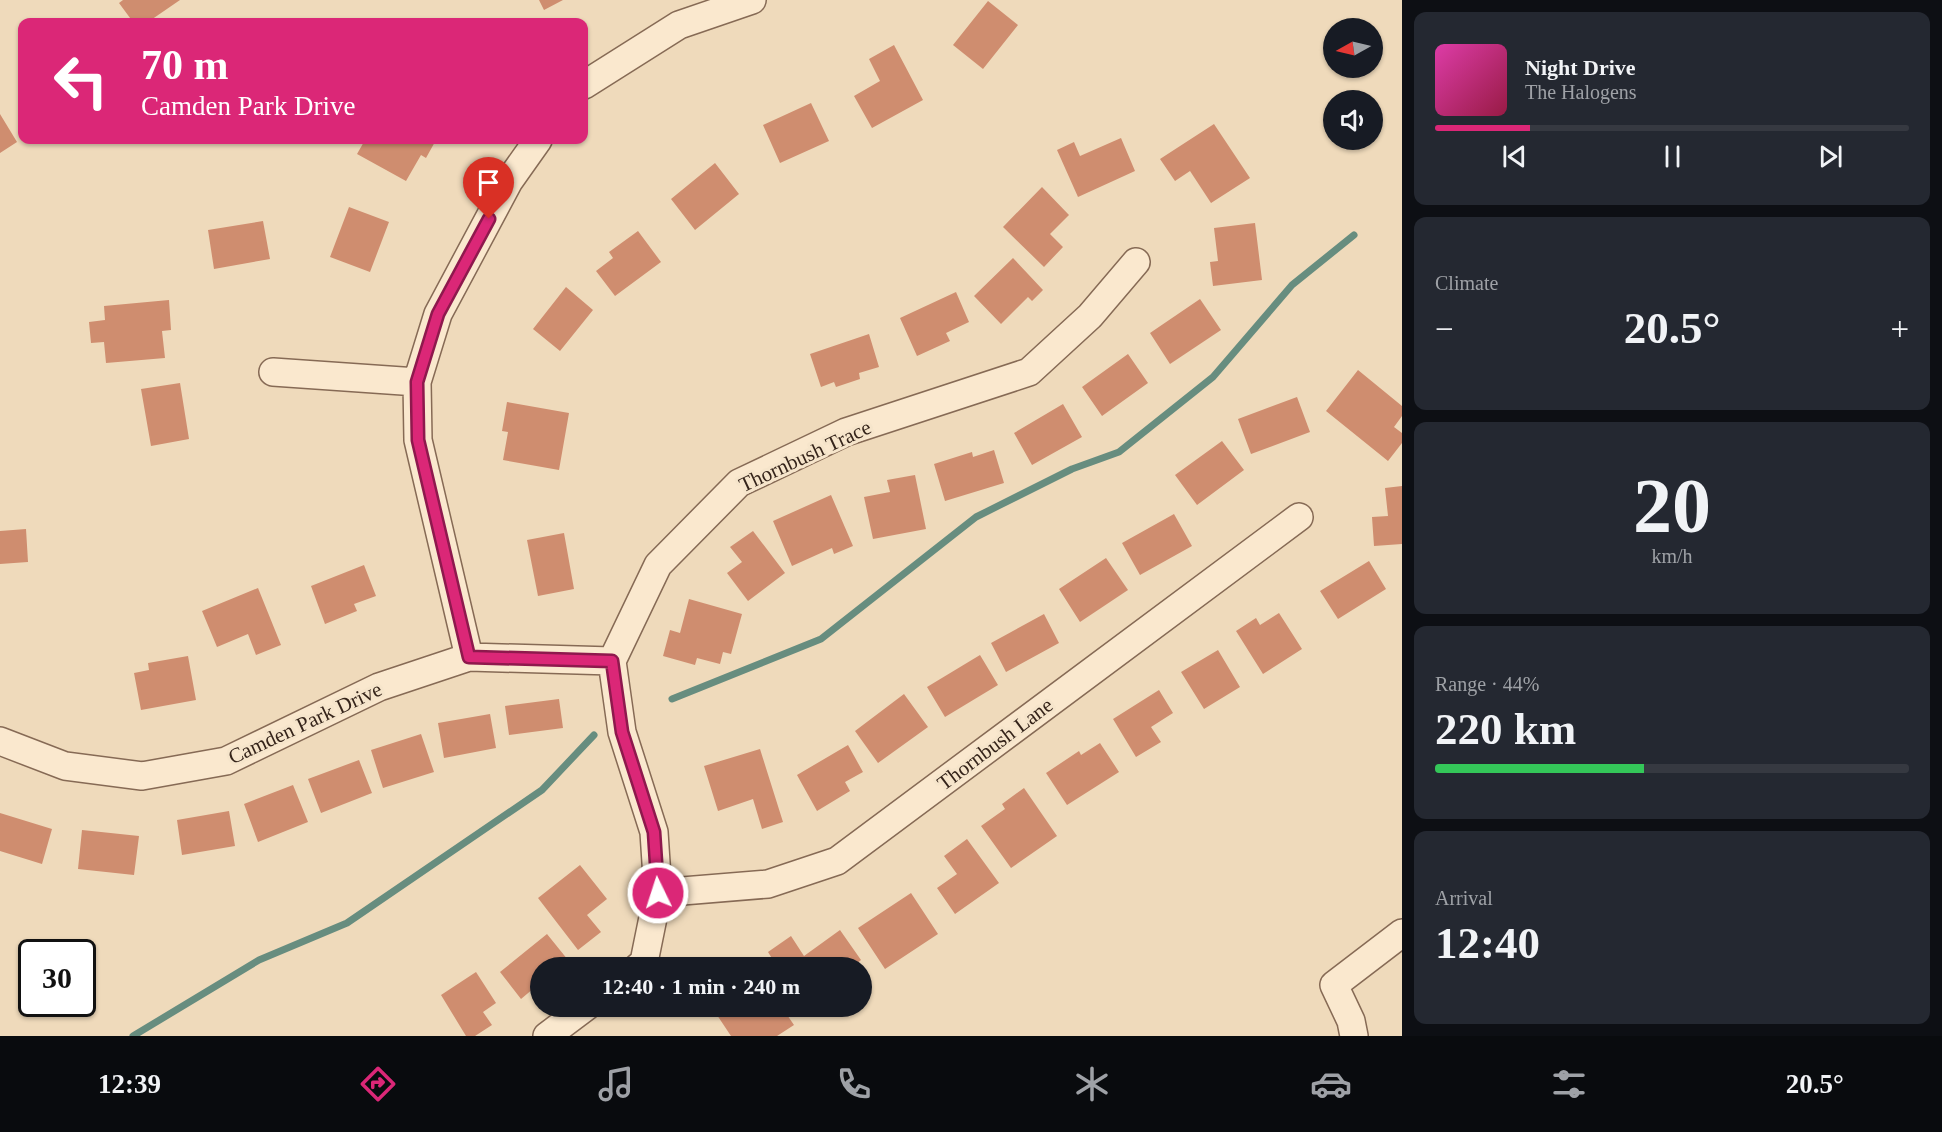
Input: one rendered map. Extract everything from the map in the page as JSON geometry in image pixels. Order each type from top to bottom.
[{"type":"street","points":[[588,83],[679,26],[752,0]]},
{"type":"street","points":[[469,657],[418,440],[417,382],[438,314],[509,181],[535,144]]},
{"type":"street","name":"Thornbush Trace","points":[[612,661],[658,565],[739,483],[846,432],[1029,372],[1090,316],[1136,262]]},
{"type":"street","points":[[273,372],[417,382]]},
{"type":"street","name":"Thornbush Lane","points":[[658,893],[768,884],[837,861],[1299,517]]},
{"type":"street","name":"Camden Park Drive","points":[[0,741],[65,766],[142,776],[226,761],[379,687],[469,657],[612,661]]},
{"type":"street","points":[[612,661],[622,732],[654,832],[658,893],[645,957]]},
{"type":"street","points":[[1354,1036],[1351,1021],[1334,985],[1402,933]]},
{"type":"street","points":[[547,1036],[572,1017]]},
{"type":"building","points":[[123,0],[180,0],[154,18],[130,18],[119,3]]},
{"type":"building","points":[[539,0],[563,0],[544,10]]},
{"type":"building","points":[[988,1],[1018,25],[983,69],[953,45]]},
{"type":"building","points":[[894,45],[923,100],[872,128],[854,96],[880,81],[869,59]]},
{"type":"building","points":[[811,103],[829,141],[780,163],[763,125]]},
{"type":"building","points":[[0,114],[17,142],[0,153]]},
{"type":"building","points":[[1214,124],[1250,178],[1211,203],[1190,171],[1175,181],[1160,159]]},
{"type":"building","points":[[1121,138],[1135,171],[1078,197],[1057,150],[1074,142],[1080,156]]},
{"type":"building","points":[[363,144],[434,144],[426,158],[421,155],[406,181],[357,154]]},
{"type":"building","points":[[715,163],[739,194],[695,230],[671,199]]},
{"type":"building","points":[[1042,187],[1069,215],[1050,234],[1063,247],[1044,267],[1003,227]]},
{"type":"building","points":[[349,207],[389,222],[370,272],[330,257]]},
{"type":"building","points":[[263,221],[270,259],[214,269],[208,230]]},
{"type":"building","points":[[1255,223],[1262,280],[1213,286],[1210,262],[1218,261],[1214,228]]},
{"type":"building","points":[[638,231],[661,262],[615,296],[596,271],[613,258],[609,252]]},
{"type":"building","points":[[1013,258],[1043,290],[1032,301],[1028,297],[1001,324],[974,296]]},
{"type":"building","points":[[566,287],[593,310],[560,351],[533,329]]},
{"type":"building","points":[[956,292],[969,322],[946,333],[950,341],[917,356],[900,318]]},
{"type":"building","points":[[1200,299],[1221,330],[1170,364],[1150,333]]},
{"type":"building","points":[[169,300],[171,330],[162,331],[165,358],[106,363],[104,342],[91,343],[89,322],[105,320],[104,306]]},
{"type":"building","points":[[869,334],[879,367],[859,373],[860,379],[836,387],[834,382],[821,387],[810,354]]},
{"type":"building","points":[[1128,354],[1148,383],[1102,416],[1082,387]]},
{"type":"building","points":[[1358,370],[1402,406],[1402,416],[1394,427],[1402,433],[1402,443],[1388,461],[1326,411]]},
{"type":"building","points":[[180,383],[189,439],[151,446],[141,389]]},
{"type":"building","points":[[1297,397],[1310,432],[1251,454],[1238,419]]},
{"type":"building","points":[[507,402],[569,413],[559,470],[503,460],[508,432],[502,431]]},
{"type":"building","points":[[1063,404],[1082,437],[1032,465],[1014,433]]},
{"type":"building","points":[[1222,441],[1244,470],[1197,505],[1175,475]]},
{"type":"building","points":[[994,450],[1004,483],[945,501],[934,464],[972,452],[973,457]]},
{"type":"building","points":[[915,475],[926,529],[873,539],[864,497],[890,492],[887,480]]},
{"type":"building","points":[[1402,486],[1402,544],[1374,546],[1372,517],[1388,516],[1385,488]]},
{"type":"building","points":[[831,495],[853,546],[834,554],[832,548],[792,566],[773,521]]},
{"type":"building","points":[[1174,514],[1192,546],[1140,575],[1122,543]]},
{"type":"building","points":[[26,529],[28,562],[0,564],[0,531]]},
{"type":"building","points":[[753,531],[785,573],[748,601],[727,573],[742,562],[730,547]]},
{"type":"building","points":[[564,533],[574,589],[538,596],[527,540]]},
{"type":"building","points":[[1106,558],[1128,590],[1080,622],[1059,589]]},
{"type":"building","points":[[1369,561],[1386,589],[1338,619],[1320,591]]},
{"type":"building","points":[[364,565],[376,596],[354,604],[357,611],[325,624],[311,586]]},
{"type":"building","points":[[258,588],[281,645],[256,655],[248,634],[217,647],[202,611]]},
{"type":"building","points":[[689,599],[742,614],[731,654],[723,652],[720,664],[697,658],[695,665],[663,656],[670,630],[680,633]]},
{"type":"building","points":[[1279,613],[1302,649],[1263,674],[1236,631],[1256,618],[1260,625]]},
{"type":"building","points":[[1044,614],[1059,643],[1006,672],[991,643]]},
{"type":"building","points":[[1218,650],[1240,687],[1204,709],[1181,672]]},
{"type":"building","points":[[980,655],[998,685],[945,717],[927,687]]},
{"type":"building","points":[[188,656],[196,700],[141,710],[134,673],[149,670],[148,663]]},
{"type":"building","points":[[1159,690],[1173,713],[1151,727],[1161,742],[1136,757],[1113,719]]},
{"type":"building","points":[[904,694],[928,727],[878,763],[855,731]]},
{"type":"building","points":[[559,699],[563,728],[509,735],[505,706]]},
{"type":"building","points":[[490,714],[496,748],[444,758],[438,723]]},
{"type":"building","points":[[421,734],[434,772],[383,788],[371,750]]},
{"type":"building","points":[[1100,743],[1119,772],[1067,805],[1046,773],[1079,751],[1081,755]]},
{"type":"building","points":[[848,745],[863,772],[845,782],[850,791],[817,811],[797,775]]},
{"type":"building","points":[[760,749],[783,822],[762,829],[753,799],[718,811],[704,766]]},
{"type":"building","points":[[359,760],[372,793],[321,813],[308,779]]},
{"type":"building","points":[[293,785],[308,822],[258,842],[244,804]]},
{"type":"building","points":[[1024,788],[1057,836],[1011,868],[981,826],[1005,809],[1002,804]]},
{"type":"building","points":[[229,811],[235,846],[182,855],[177,820]]},
{"type":"building","points":[[0,813],[52,829],[42,864],[0,851]]},
{"type":"building","points":[[82,830],[139,836],[134,875],[78,869]]},
{"type":"building","points":[[967,839],[999,883],[955,914],[937,888],[957,874],[944,856]]},
{"type":"building","points":[[580,865],[607,899],[587,915],[601,932],[578,950],[538,898]]},
{"type":"building","points":[[911,893],[938,934],[885,969],[858,928]]},
{"type":"building","points":[[840,930],[859,957],[771,957],[768,952],[791,936],[804,956]]},
{"type":"building","points":[[547,934],[566,957],[530,957],[530,991],[521,999],[500,972]]},
{"type":"building","points":[[476,972],[496,1003],[483,1012],[492,1025],[475,1036],[466,1036],[441,995]]},
{"type":"building","points":[[718,1017],[789,1017],[794,1025],[777,1036],[731,1036]]},
{"type":"waterway","points":[[672,699],[821,639],[976,517],[1072,469],[1119,452],[1213,377],[1292,285],[1354,235]]},
{"type":"waterway","points":[[133,1036],[259,960],[347,923],[542,790],[594,735]]},
{"type":"route","points":[[489,219],[438,314],[417,382],[418,440],[469,657],[612,661],[622,732],[654,832],[658,893]]}]
